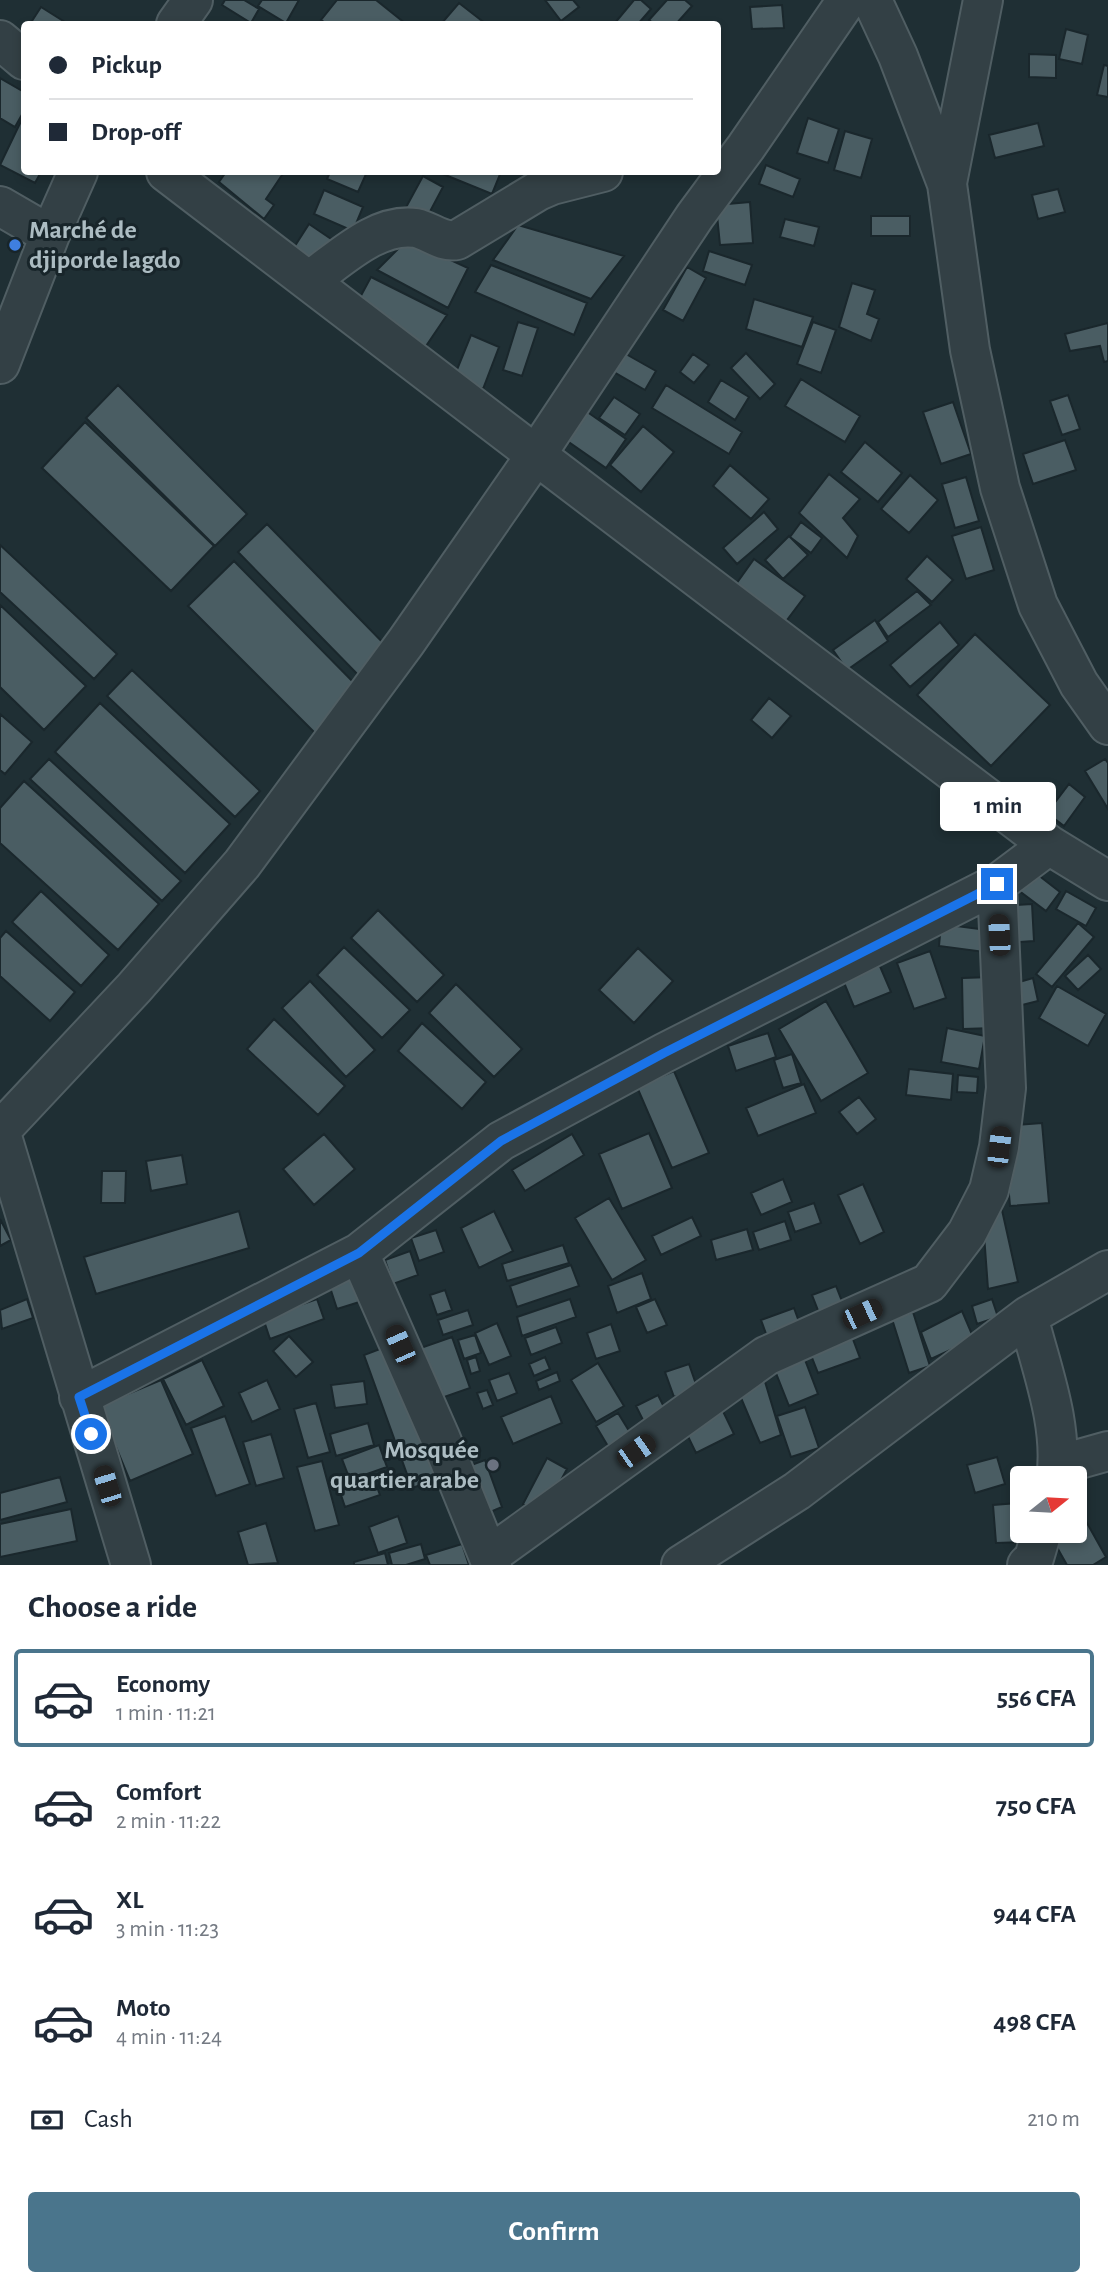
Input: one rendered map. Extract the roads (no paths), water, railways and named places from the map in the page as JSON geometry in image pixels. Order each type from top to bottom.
[{"type":"street","points":[[178,21],[193,0]]},
{"type":"street","points":[[721,169],[732,149],[847,0]]},
{"type":"street","points":[[872,0],[898,56],[947,184],[970,350],[1000,488],[1038,605],[1079,684],[1108,725]]},
{"type":"street","points":[[947,184],[983,0]]},
{"type":"street","points":[[0,40],[21,58]]},
{"type":"street","points":[[0,364],[50,235],[77,175]]},
{"type":"street","points":[[170,175],[1049,845],[1108,881]]},
{"type":"street","points":[[310,280],[376,234],[394,228],[416,228],[450,241],[457,240],[538,191],[591,175]]},
{"type":"street","points":[[131,1565],[0,1131],[134,988],[242,864],[406,642],[536,455],[695,216],[718,175]]},
{"type":"street","points":[[0,206],[50,235]]},
{"type":"street","points":[[79,1397],[359,1253],[501,1141],[664,1053],[997,884],[1049,845]]},
{"type":"street","points":[[359,1253],[491,1560],[766,1356],[929,1283],[967,1233],[989,1189],[999,1147],[1006,1088],[997,884]]},
{"type":"street","points":[[681,1565],[797,1491],[1028,1316],[1108,1270]]},
{"type":"street","points":[[1028,1316],[1054,1420],[1057,1466]]},
{"type":"street","points":[[1072,1466],[1108,1451]]},
{"type":"street","points":[[1027,1565],[1034,1558],[1038,1544]]},
{"type":"place","name":"Marché de djiporde lagdo","points":[[15,245]]},
{"type":"place","name":"Mosquée quartier arabe","points":[[493,1465]]}]
